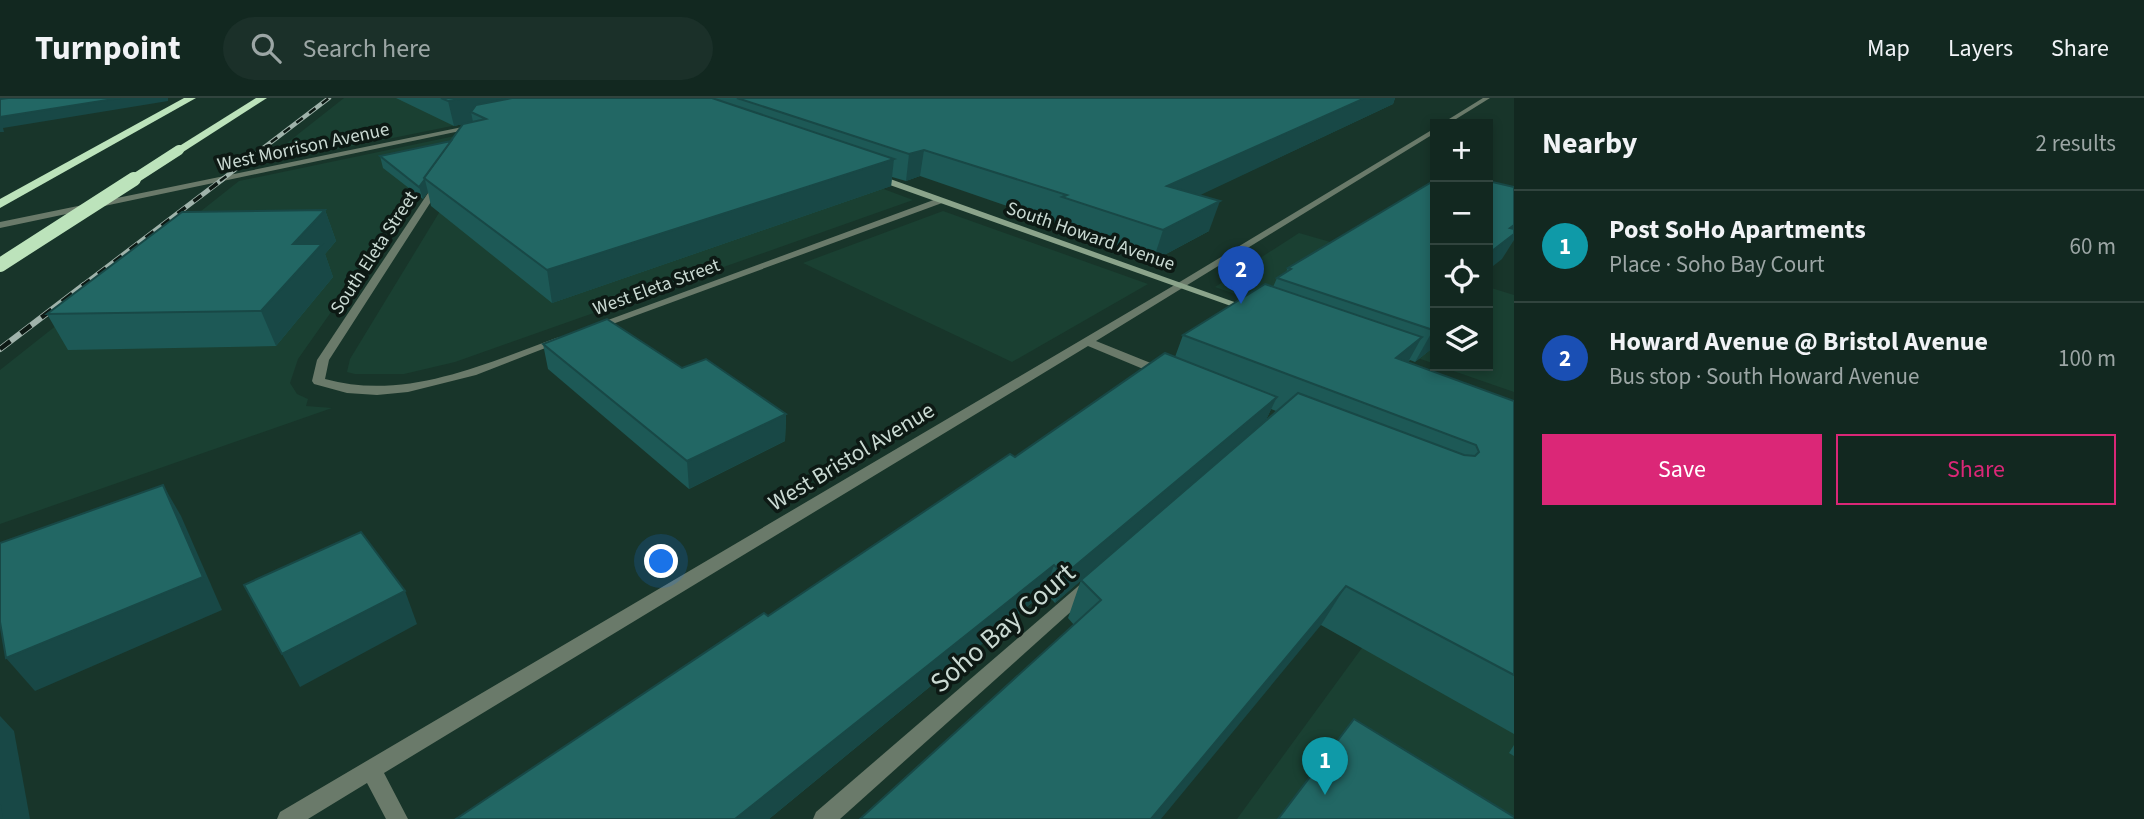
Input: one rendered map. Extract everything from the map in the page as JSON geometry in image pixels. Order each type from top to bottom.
[{"type":"highway","points":[[0,204],[191,98]]},
{"type":"highway","points":[[0,265],[262,98]]},
{"type":"main road","name":"South Howard Avenue","points":[[865,173],[1259,313]]},
{"type":"street","points":[[1452,119],[1487,98]]},
{"type":"street","name":"West Morrison Avenue","points":[[0,225],[490,123]]},
{"type":"street","points":[[470,137],[477,126]]},
{"type":"street","name":"West Bristol Avenue","points":[[288,819],[1088,342],[1430,133]]},
{"type":"street","name":"South Eleta Street","points":[[340,390],[318,381],[323,360],[447,171]]},
{"type":"street","name":"West Eleta Street","points":[[582,331],[939,201]]},
{"type":"street","name":"West Eleta Street","points":[[340,390],[405,388],[464,375],[569,336]]},
{"type":"street","points":[[1088,342],[1177,378]]},
{"type":"street","name":"Soho Bay Court","points":[[824,819],[1103,574]]},
{"type":"street","points":[[371,769],[397,819]]},
{"type":"shaded area","points":[[344,98],[590,98],[259,165]]},
{"type":"shaded area","points":[[641,98],[913,200],[455,362],[404,374],[347,372],[350,359],[490,129]]},
{"type":"shaded area","points":[[455,136],[298,359],[290,383],[297,394],[308,399],[306,406],[332,408],[0,524],[0,370],[239,181]]},
{"type":"shaded area","points":[[943,211],[1148,284],[1012,362],[803,263]]},
{"type":"shaded area","points":[[1299,233],[1430,271],[1430,362],[1215,287]]},
{"type":"shaded area","points":[[1493,289],[1514,295],[1514,392],[1453,371],[1493,371]]},
{"type":"shaded area","points":[[1514,440],[1514,819],[1237,819],[1462,511]]},
{"type":"building","points":[[120,98],[0,117],[0,99]]},
{"type":"building","points":[[441,98],[466,98],[448,101]]},
{"type":"building","points":[[512,98],[712,98],[894,159],[547,270],[424,178],[463,124],[486,119],[471,112],[476,105]]},
{"type":"building","points":[[737,98],[1365,98],[1167,186],[1220,201],[1163,230],[1062,197],[1067,195],[924,150],[909,154]]},
{"type":"building","points":[[451,141],[419,187],[380,156]]},
{"type":"building","points":[[1493,182],[1514,187],[1514,225],[1510,228],[1514,229],[1514,234],[1493,250]]},
{"type":"building","points":[[1430,183],[1430,329],[1277,278],[1291,269],[1288,268]]},
{"type":"building","points":[[325,210],[293,244],[322,244],[261,311],[47,314],[182,212]]},
{"type":"building","points":[[1265,284],[1422,337],[1396,358],[1514,401],[1514,675],[1346,586],[1151,819],[860,819],[1101,600],[1081,580],[1298,393],[1464,455],[1475,456],[1479,452],[1476,445],[1183,335]]},
{"type":"building","points":[[607,319],[682,368],[706,359],[786,414],[687,461],[543,344]]},
{"type":"building","points":[[1165,353],[1277,397],[1064,575],[1054,565],[735,819],[456,819],[764,613],[768,616],[1010,454],[1015,457]]},
{"type":"building","points":[[163,485],[203,577],[6,658],[0,622],[0,543]]},
{"type":"building","points":[[361,532],[405,591],[282,654],[244,585]]},
{"type":"building","points":[[1354,719],[1514,817],[1514,819],[1278,819]]},
{"type":"railway","points":[[220,181],[329,98]]},
{"type":"railway","points":[[82,286],[223,179]]},
{"type":"railway","points":[[0,349],[84,285]]},
{"type":"place","name":"Howard Avenue @ Bristol Avenue","points":[[1241,304]]},
{"type":"place","name":"Post SoHo Apartments","points":[[1325,795]]}]
